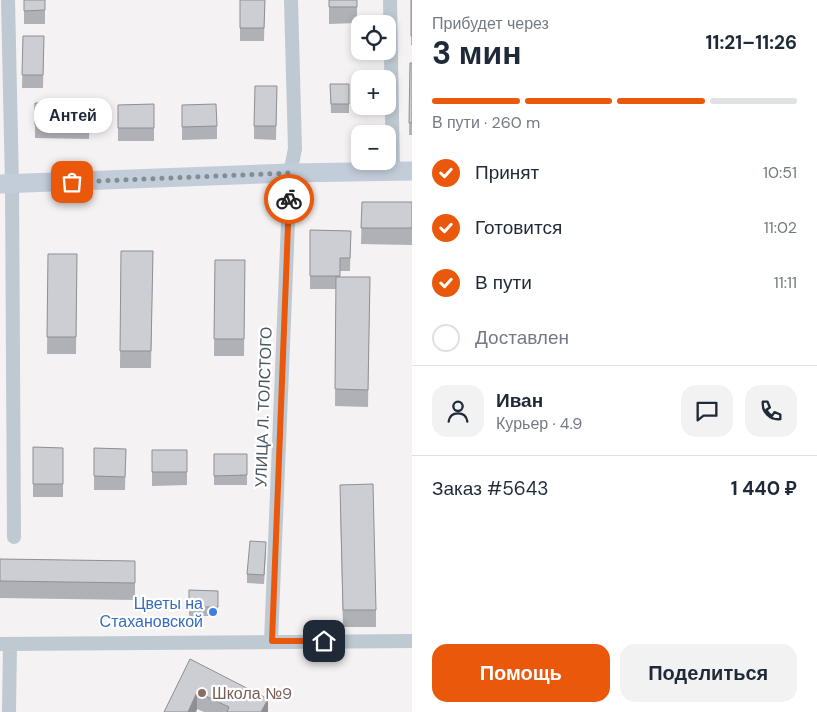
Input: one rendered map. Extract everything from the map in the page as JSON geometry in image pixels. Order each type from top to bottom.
[{"type":"street","points":[[8,0],[6,184],[14,538]]},
{"type":"street","name":"УЛИЦА Л. ТОЛСТОГО","points":[[272,641],[290,173],[295,149],[291,0]]},
{"type":"street","points":[[390,0],[393,171]]},
{"type":"street","points":[[6,184],[290,173],[412,171]]},
{"type":"street","points":[[8,712],[5,644],[412,641]]},
{"type":"building","points":[[24,0],[45,0],[45,10],[24,11]]},
{"type":"building","points":[[240,0],[265,0],[264,28],[240,28]]},
{"type":"building","points":[[329,0],[357,0],[357,7],[329,7]]},
{"type":"building","points":[[412,0],[412,36],[411,36]]},
{"type":"building","points":[[23,36],[44,36],[43,75],[22,75]]},
{"type":"building","points":[[410,63],[412,63],[412,123],[409,123]]},
{"type":"building","points":[[330,84],[349,84],[349,104],[331,104]]},
{"type":"building","points":[[255,86],[277,86],[276,126],[254,126]]},
{"type":"building","points":[[35,103],[90,103],[89,125],[35,125]]},
{"type":"building","points":[[154,104],[154,128],[118,128],[118,105]]},
{"type":"building","points":[[216,104],[217,126],[182,127],[182,105]]},
{"type":"building","points":[[362,202],[412,202],[412,228],[361,228]]},
{"type":"building","points":[[310,230],[351,231],[350,258],[340,258],[340,276],[310,276]]},
{"type":"building","points":[[121,251],[153,251],[151,351],[120,351]]},
{"type":"building","points":[[48,254],[77,254],[76,337],[47,337]]},
{"type":"building","points":[[215,260],[245,260],[244,339],[214,339]]},
{"type":"building","points":[[336,277],[370,277],[368,390],[335,389]]},
{"type":"building","points":[[33,447],[63,448],[63,484],[33,484]]},
{"type":"building","points":[[94,448],[126,449],[125,477],[94,476]]},
{"type":"building","points":[[152,450],[187,450],[187,472],[152,472]]},
{"type":"building","points":[[214,454],[247,454],[247,475],[214,476]]},
{"type":"building","points":[[373,484],[376,610],[343,610],[340,485]]},
{"type":"building","points":[[250,541],[266,542],[264,575],[247,574]]},
{"type":"building","points":[[0,559],[135,561],[135,583],[0,581]]},
{"type":"building","points":[[189,590],[218,591],[218,607],[189,607]]},
{"type":"building","points":[[190,659],[268,699],[261,712],[227,712],[229,707],[197,692],[188,712],[164,712]]},
{"type":"way so far","points":[[72,182],[290,173],[289,199]]},
{"type":"place","name":"Антей","points":[[72,182]]},
{"type":"place","name":"Цветы на Стахановской","points":[[213,612]]},
{"type":"place","name":"Школа №9","points":[[202,693]]},
{"type":"route","points":[[289,199],[272,641],[324,641]]}]
